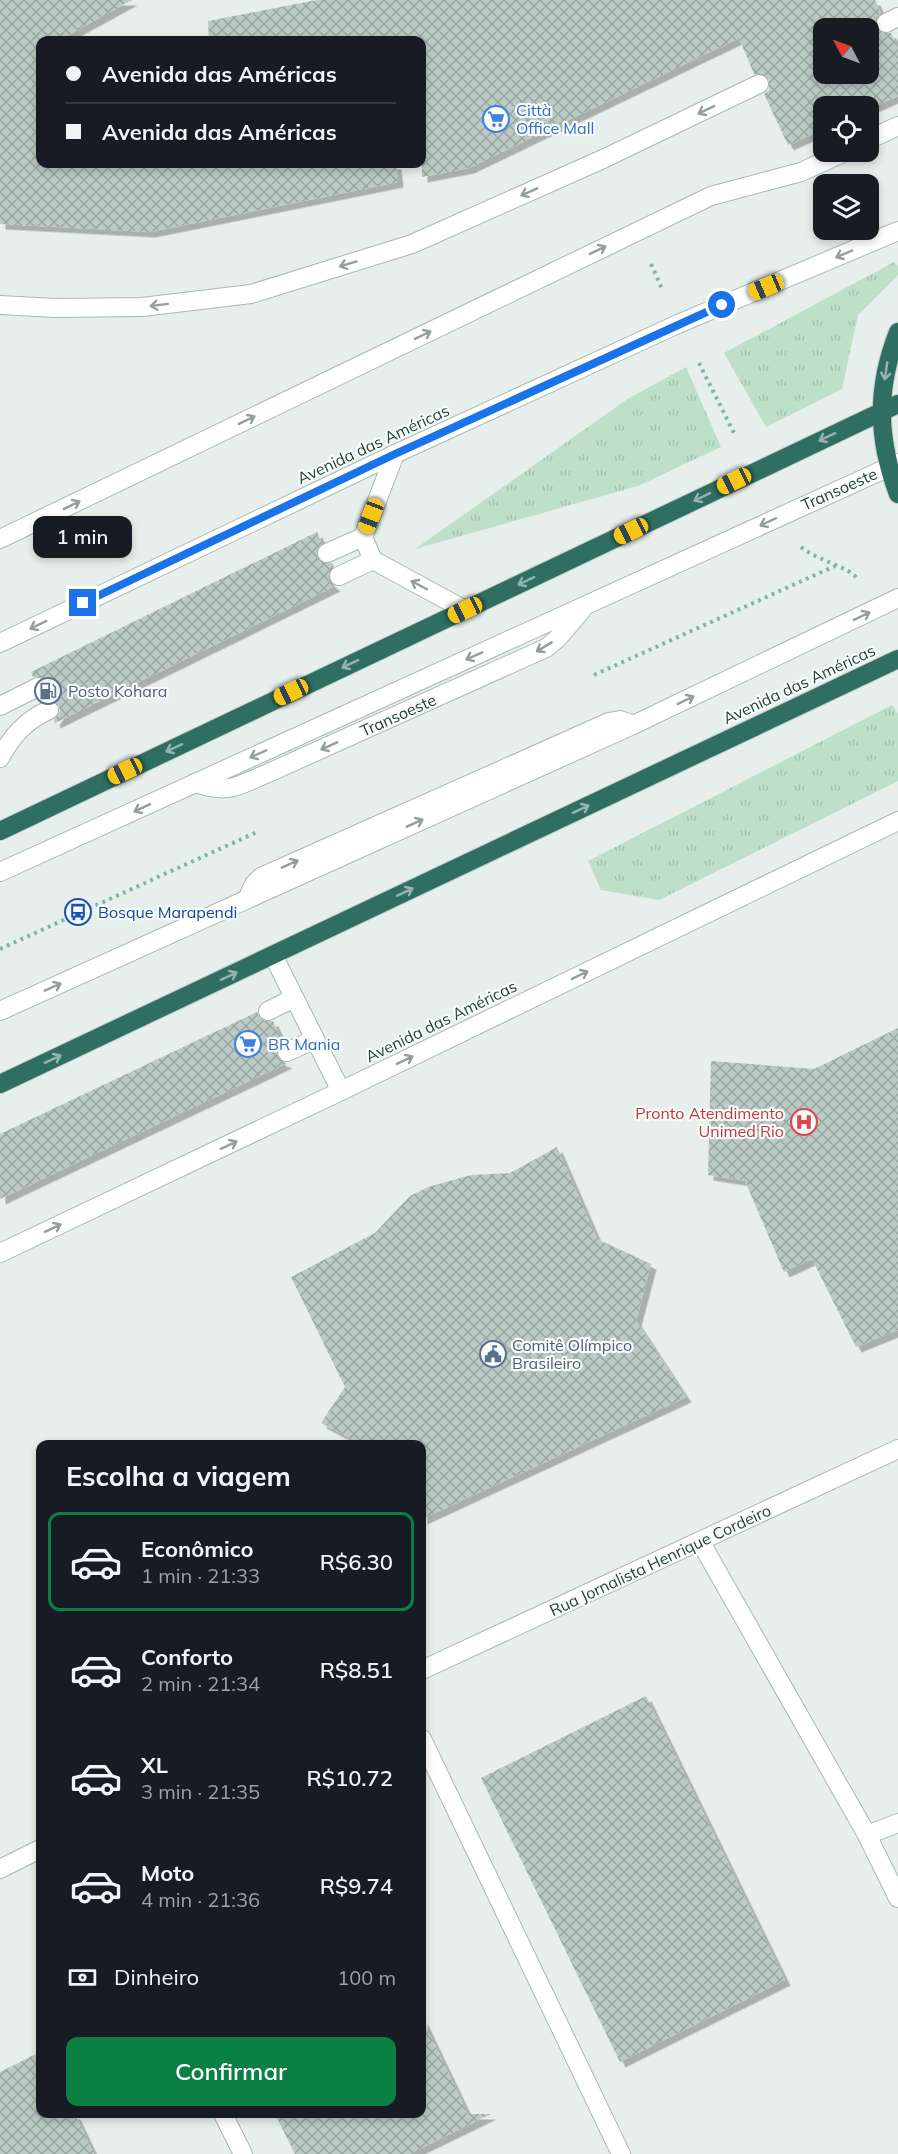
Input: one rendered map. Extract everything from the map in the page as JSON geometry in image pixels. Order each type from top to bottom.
[{"type":"highway","points":[[898,332],[888,357],[880,412],[898,494]]},
{"type":"highway","points":[[0,831],[898,404]]},
{"type":"highway","name":"Avenida das Américas","points":[[0,1084],[898,659]]},
{"type":"main road","points":[[0,305],[56,308],[142,307],[251,294],[412,244],[603,159],[759,84]]},
{"type":"main road","points":[[879,135],[898,126]]},
{"type":"main road","points":[[0,538],[711,196],[801,172],[823,162]]},
{"type":"main road","name":"Avenida das Américas","points":[[0,643],[395,454],[678,324],[898,231]]},
{"type":"main road","points":[[327,553],[363,537],[395,454]]},
{"type":"main road","name":"Transoeste","points":[[0,872],[195,783],[213,789],[231,789],[546,648],[557,639],[585,606],[893,465]]},
{"type":"main road","points":[[363,537],[374,560],[465,610]]},
{"type":"main road","points":[[339,576],[374,560]]},
{"type":"main road","points":[[0,1011],[247,899],[254,884],[261,877],[609,722],[620,720],[633,726],[898,598]]},
{"type":"main road","points":[[0,705],[31,690],[42,713],[11,739],[0,758]]},
{"type":"main road","name":"Avenida das Américas","points":[[0,1253],[341,1091],[898,821]]},
{"type":"main road","points":[[273,955],[341,1091]]},
{"type":"main road","points":[[268,1011],[294,998]]},
{"type":"main road","points":[[287,1052],[315,1039]]},
{"type":"main road","name":"Rua Jornalista Henrique Cordeiro","points":[[426,1668],[898,1449]]},
{"type":"main road","points":[[700,1541],[867,1835],[898,1898]]},
{"type":"main road","points":[[426,1747],[621,2154]]},
{"type":"main road","points":[[867,1835],[898,1823]]},
{"type":"main road","points":[[0,1869],[36,1851]]},
{"type":"main road","points":[[226,2118],[243,2154]]},
{"type":"path","points":[[699,363],[736,437]]},
{"type":"path","points":[[795,543],[812,556],[851,572],[858,579]]},
{"type":"path","points":[[594,675],[835,566]]},
{"type":"path","points":[[0,949],[257,832]]},
{"type":"green space","points":[[894,262],[898,266],[898,275],[858,315],[842,389],[766,427],[724,353]]},
{"type":"green space","points":[[686,367],[721,447],[638,486],[415,549],[629,398]]},
{"type":"green space","points":[[892,705],[898,713],[898,781],[659,900],[601,890],[588,861]]},
{"type":"building","points":[[0,0],[132,0],[66,36],[36,36],[36,53],[33,55],[36,55],[36,168],[396,168],[398,182],[150,232],[0,224]]},
{"type":"building","name":"Città Office Mall","points":[[317,0],[875,0],[881,13],[876,18],[813,18],[813,84],[879,84],[879,32],[891,33],[898,47],[898,96],[879,104],[879,96],[813,96],[813,134],[788,145],[764,94],[769,90],[769,80],[765,74],[754,74],[739,38],[469,168],[422,177],[422,168],[426,168],[426,36],[209,36],[208,21]]},
{"type":"building","points":[[317,532],[322,543],[318,547],[317,557],[321,562],[332,563],[334,566],[328,576],[329,581],[335,586],[55,723],[54,720],[60,711],[59,706],[55,700],[44,700],[43,697],[48,693],[48,683],[44,677],[33,677],[31,672]]},
{"type":"building","points":[[257,1012],[262,1021],[273,1021],[283,1042],[278,1046],[277,1056],[281,1061],[287,1063],[0,1199],[0,1134]]},
{"type":"building","name":"Pronto Atendimento Unimed Rio","points":[[898,1028],[898,1330],[856,1347],[812,1259],[784,1272],[745,1181],[708,1175],[711,1061],[814,1069]]},
{"type":"building","name":"Comitê Olímpico Brasileiro","points":[[557,1147],[597,1239],[651,1264],[636,1321],[686,1397],[426,1517],[426,1440],[353,1440],[321,1423],[345,1387],[291,1277],[375,1233],[410,1196],[428,1187],[471,1175],[510,1173]]},
{"type":"building","points":[[646,1696],[785,1980],[620,2062],[481,1778]]},
{"type":"building","points":[[426,2026],[468,2114],[491,2114],[409,2154],[295,2154],[277,2118],[426,2118]]},
{"type":"building","points":[[36,2054],[36,2118],[77,2118],[94,2154],[0,2154],[0,2072]]},
{"type":"place","name":"Città Office Mall","points":[[496,119]]},
{"type":"place","name":"Posto Kohara","points":[[48,691]]},
{"type":"place","name":"Bosque Marapendi","points":[[78,912]]},
{"type":"place","name":"BR Mania","points":[[248,1044]]},
{"type":"place","name":"Pronto Atendimento Unimed Rio","points":[[804,1122]]},
{"type":"place","name":"Comitê Olímpico Brasileiro","points":[[493,1354]]},
{"type":"route","points":[[83,603],[395,454],[722,305]]}]
